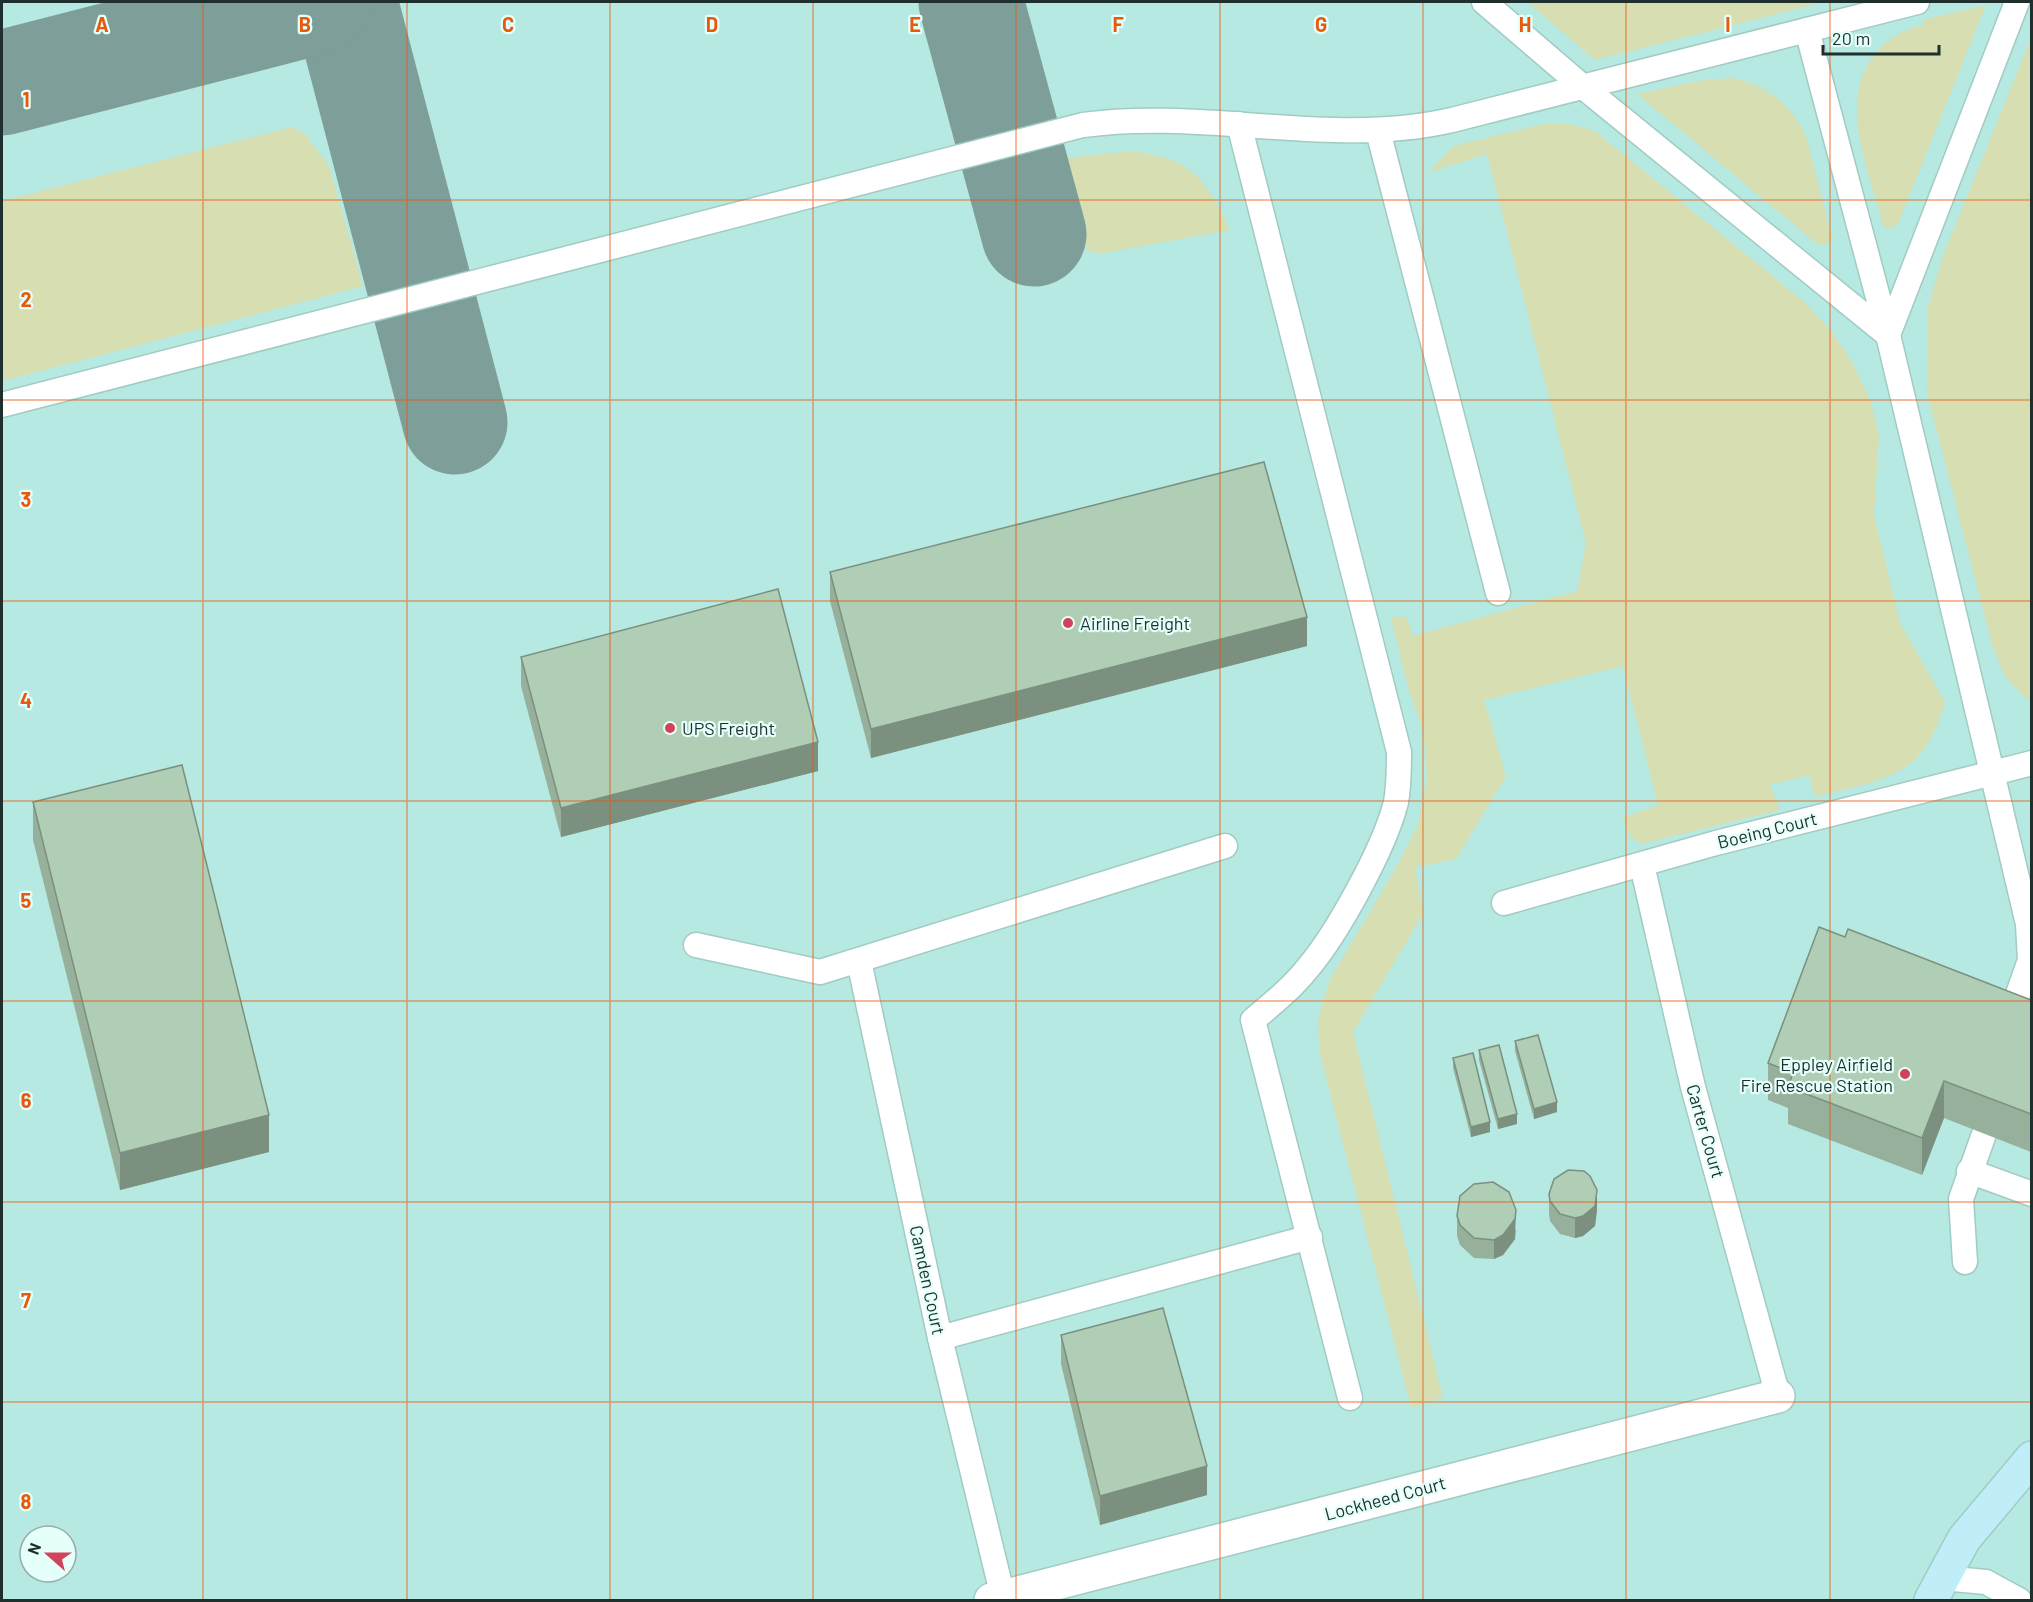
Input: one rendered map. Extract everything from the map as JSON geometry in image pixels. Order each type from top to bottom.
[{"type":"main road","points":[[1936,1589],[1964,1539],[2031,1458]]},
{"type":"street","name":"Lockheed Court","points":[[998,1599],[1778,1396]]},
{"type":"lane","points":[[1484,2],[1582,86],[1888,335]]},
{"type":"lane","points":[[2,405],[1083,125],[1143,119],[1378,131],[1452,120],[1917,2]]},
{"type":"lane","points":[[1888,335],[2018,2]]},
{"type":"lane","points":[[1807,30],[1888,335],[2028,924],[2031,947],[2030,970],[2006,1027]]},
{"type":"lane","points":[[1239,123],[1399,752],[1399,779],[1395,803],[1375,857],[1326,946],[1287,991],[1253,1020],[1350,1398]]},
{"type":"lane","points":[[1378,131],[1498,593]]},
{"type":"lane","name":"Boeing Court","points":[[1504,903],[1771,828],[2031,764]]},
{"type":"lane","points":[[696,945],[820,972],[1225,846]]},
{"type":"lane","name":"Carter Court","points":[[1642,865],[1693,1087],[1778,1396]]},
{"type":"lane","name":"Camden Court","points":[[859,961],[998,1599]]},
{"type":"lane","points":[[1965,1262],[1960,1208],[1969,1171],[1984,1134]]},
{"type":"lane","points":[[1969,1171],[2031,1194]]},
{"type":"lane","points":[[940,1338],[1310,1237]]},
{"type":"lane","points":[[1936,1589],[1986,1582],[2019,1600]]},
{"type":"shaded area","points":[[2,2],[2031,2],[2031,1600],[2,1600]]},
{"type":"green space","points":[[1527,2],[1824,2],[1595,60]]},
{"type":"green space","points":[[1986,5],[1898,224],[1888,229],[1883,225],[1859,136],[1858,91],[1865,71],[1877,52],[1887,42],[1904,31],[1924,25],[1923,20]]},
{"type":"green space","points":[[2031,38],[2031,703],[2006,678],[1993,648],[1927,393],[1928,307],[1943,256]]},
{"type":"green space","points":[[1735,78],[1758,86],[1786,106],[1806,136],[1831,233],[1831,240],[1824,245],[1817,244],[1637,94],[1703,80]]},
{"type":"green space","points":[[1565,123],[1595,131],[1804,302],[1832,332],[1851,360],[1870,399],[1879,434],[1874,515],[1900,623],[1945,702],[1936,727],[1925,747],[1913,761],[1898,772],[1815,797],[1809,775],[1770,785],[1780,810],[1641,844],[1631,837],[1623,818],[1658,805],[1623,666],[1484,700],[1506,776],[1456,859],[1415,867],[1423,914],[1353,1032],[1443,1398],[1411,1407],[1320,1054],[1318,1018],[1330,979],[1397,866],[1418,825],[1427,778],[1423,729],[1409,691],[1391,618],[1406,616],[1413,636],[1577,591],[1586,543],[1487,154],[1429,172],[1453,146],[1544,124]]},
{"type":"green space","points":[[292,127],[305,134],[329,166],[363,286],[2,381],[2,201]]},
{"type":"green space","points":[[1130,151],[1168,159],[1194,173],[1212,196],[1230,230],[1098,254],[1078,245],[1077,240],[1080,237],[1060,159]]},
{"type":"building","name":"Airline Freight","points":[[1264,462],[1307,617],[871,729],[830,572]]},
{"type":"building","name":"UPS Freight","points":[[778,589],[818,742],[561,808],[521,657]]},
{"type":"building","points":[[182,765],[269,1115],[120,1153],[33,802]]},
{"type":"building","name":"Eppley Airfield Fire Rescue Station","points":[[1819,927],[1845,937],[1848,929],[2031,1000],[2031,1114],[1944,1081],[1922,1138],[1788,1087],[1793,1073],[1768,1063]]},
{"type":"building","points":[[1538,1035],[1557,1102],[1534,1109],[1515,1041]]},
{"type":"building","points":[[1499,1045],[1517,1114],[1498,1119],[1479,1050]]},
{"type":"building","points":[[1473,1053],[1490,1122],[1471,1127],[1453,1058]]},
{"type":"building","points":[[1568,1170],[1584,1171],[1590,1176],[1597,1190],[1595,1206],[1583,1216],[1575,1218],[1560,1214],[1550,1201],[1549,1194],[1554,1179]]},
{"type":"building","points":[[1493,1182],[1509,1192],[1516,1210],[1515,1219],[1503,1235],[1494,1240],[1474,1238],[1460,1225],[1457,1216],[1460,1196],[1474,1184]]},
{"type":"building","points":[[1163,1308],[1207,1466],[1100,1496],[1061,1335]]},
{"type":"taxiway","points":[[2,83],[317,2]]},
{"type":"taxiway","points":[[345,2],[455,422]]},
{"type":"taxiway","points":[[971,2],[1034,234]]},
{"type":"place","name":"Airline Freight","points":[[1068,623]]},
{"type":"place","name":"UPS Freight","points":[[670,728]]},
{"type":"place","name":"Eppley Airfield Fire Rescue Station","points":[[1905,1074]]}]
